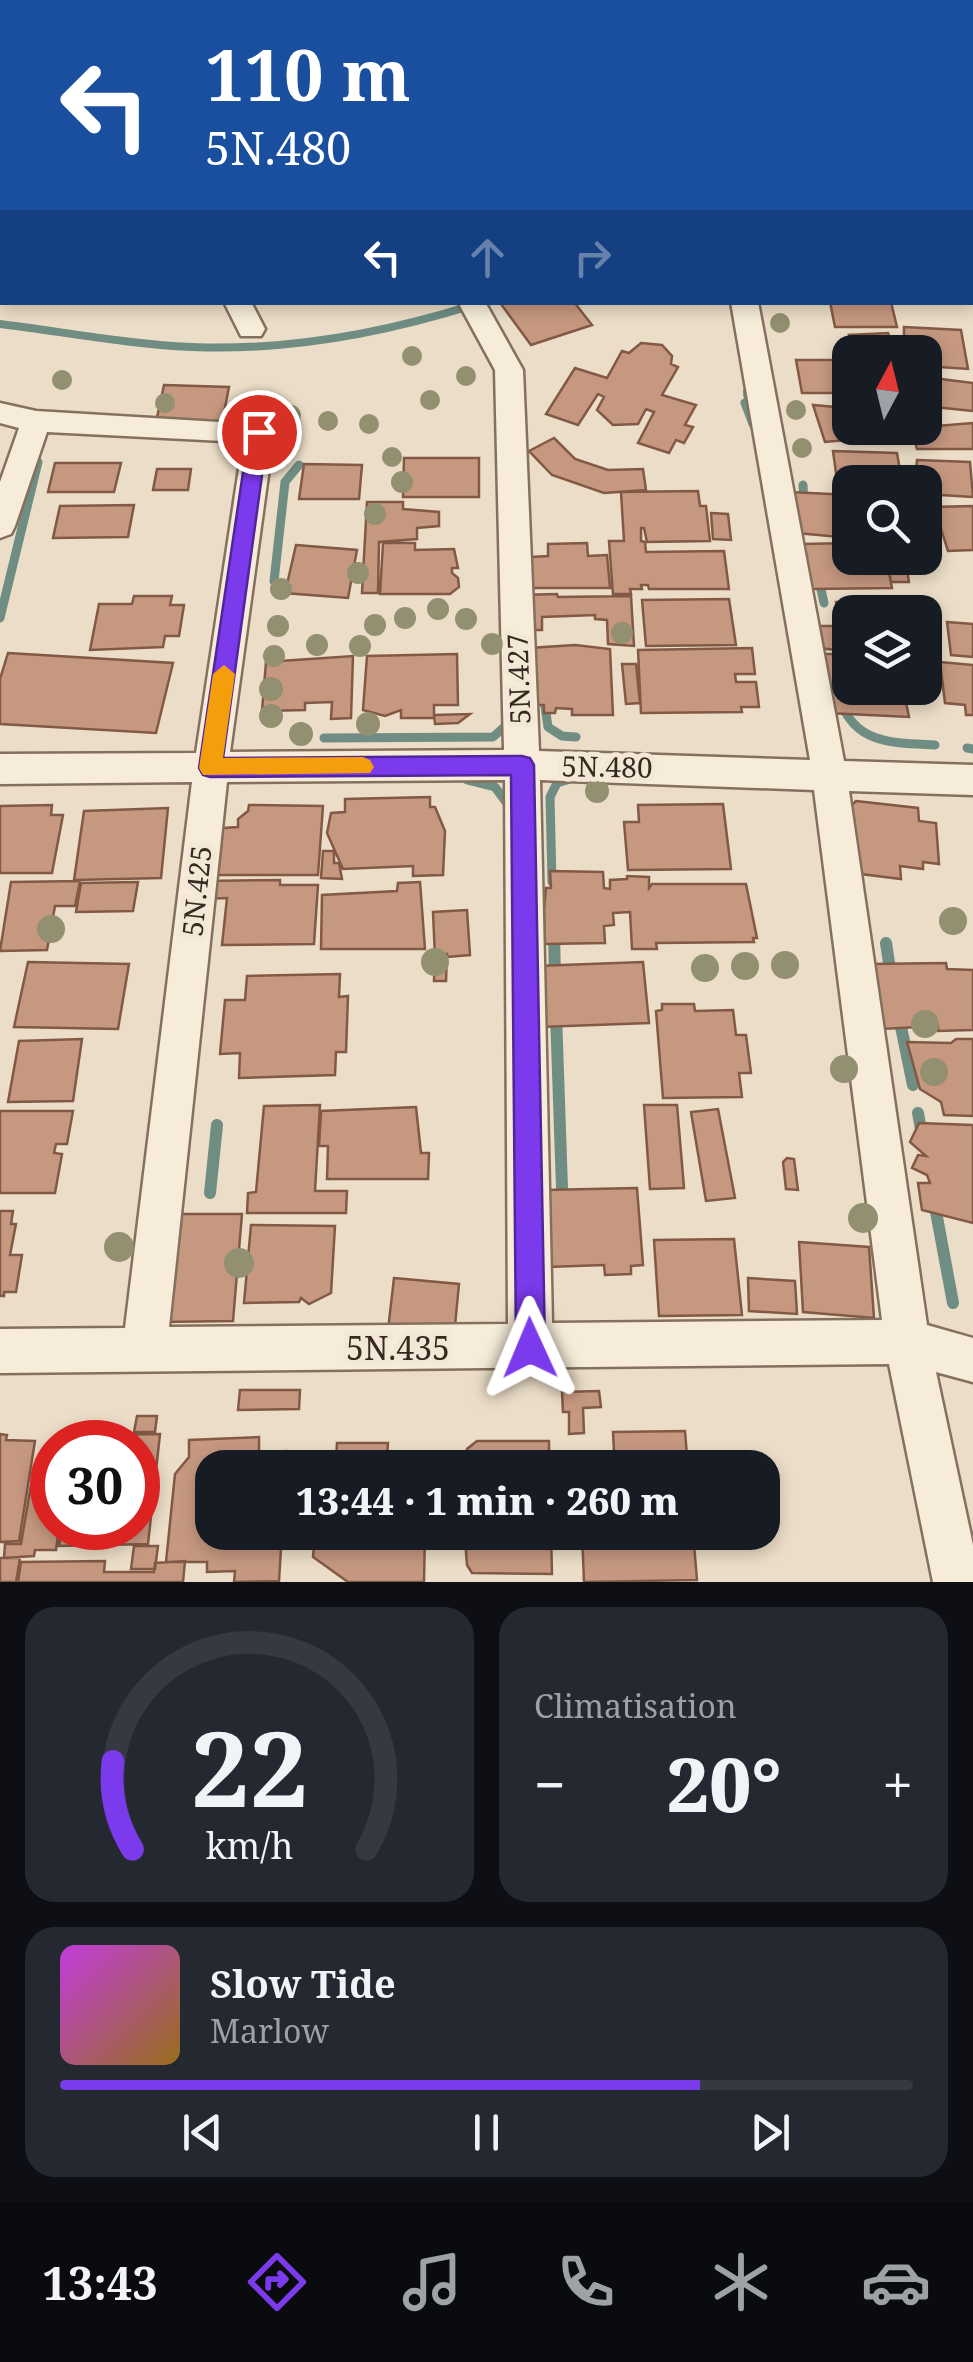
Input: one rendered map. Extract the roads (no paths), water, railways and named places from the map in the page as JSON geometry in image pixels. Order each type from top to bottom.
[{"type":"street","points":[[238,305],[251,329]]},
{"type":"street","points":[[745,305],[829,772],[907,1342],[956,1582]]},
{"type":"street","name":"5N.427","points":[[475,309],[509,370],[522,765],[530,1348]]},
{"type":"street","points":[[0,413],[36,420],[0,526]]},
{"type":"street","name":"5N.425","points":[[36,420],[259,432],[210,768],[144,1350]]},
{"type":"street","name":"5N.480","points":[[0,770],[522,765],[829,772],[973,780]]},
{"type":"street","name":"5N.435","points":[[0,1351],[907,1342],[973,1360]]},
{"type":"waterway","points":[[0,324],[120,341],[263,346],[370,332],[473,305]]},
{"type":"waterway","points":[[747,392],[748,398]]},
{"type":"waterway","points":[[748,395],[749,401],[745,403],[753,424]]},
{"type":"waterway","points":[[0,618],[38,462]]},
{"type":"waterway","points":[[274,581],[285,482],[299,465]]},
{"type":"waterway","points":[[803,485],[804,505]]},
{"type":"waterway","points":[[819,580],[824,603]]},
{"type":"waterway","points":[[544,699],[548,727],[562,736],[576,737]]},
{"type":"waterway","points":[[842,705],[857,727],[867,734],[892,742],[935,745]]},
{"type":"waterway","points":[[324,738],[493,737],[511,721]]},
{"type":"waterway","points":[[967,748],[973,749]]},
{"type":"waterway","points":[[552,882],[550,797],[557,783],[573,778]]},
{"type":"waterway","points":[[467,780],[495,787],[509,806]]},
{"type":"waterway","points":[[554,934],[555,977]]},
{"type":"waterway","points":[[886,943],[891,976]]},
{"type":"waterway","points":[[556,1014],[562,1188]]},
{"type":"waterway","points":[[899,1017],[913,1085]]},
{"type":"waterway","points":[[918,1113],[922,1135]]},
{"type":"waterway","points":[[210,1193],[217,1125]]},
{"type":"waterway","points":[[934,1201],[953,1303]]}]
